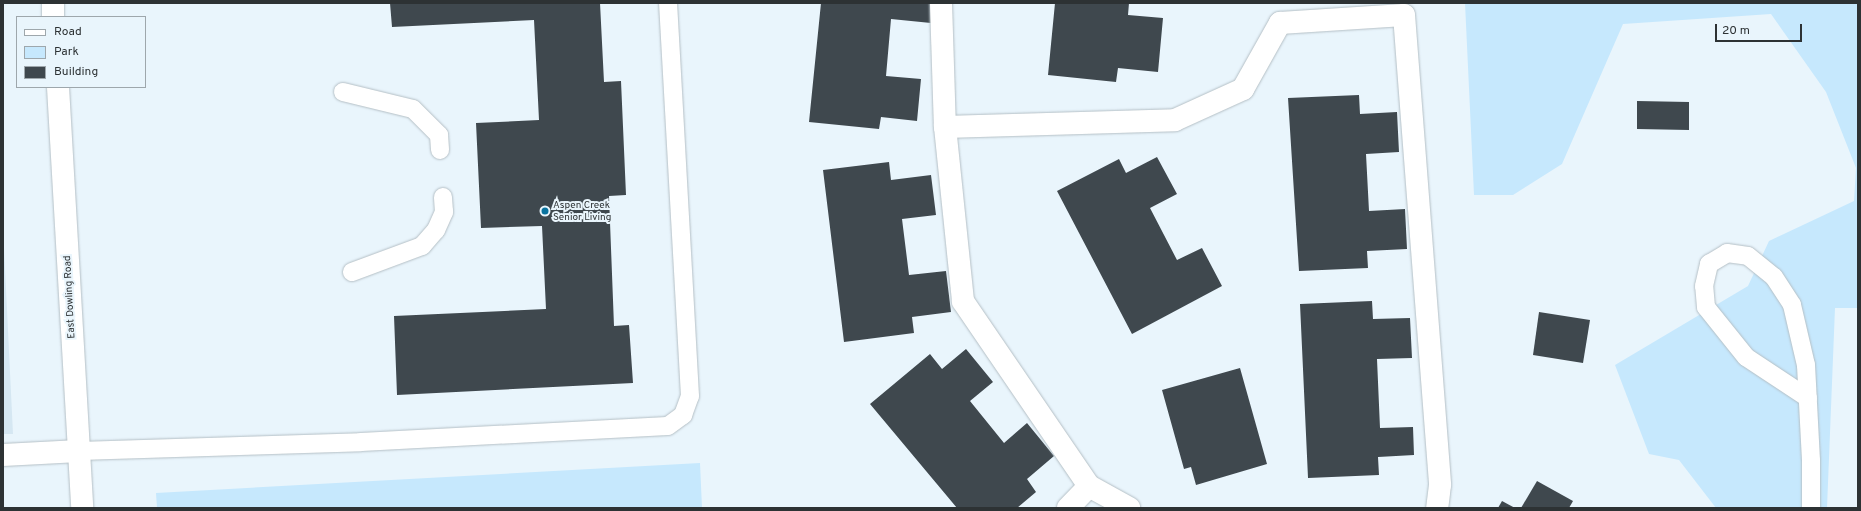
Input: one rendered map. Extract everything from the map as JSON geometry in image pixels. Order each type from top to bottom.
[{"type":"street","points":[[53,3],[53,16]]},
{"type":"street","points":[[941,3],[945,127],[963,301],[1089,486],[1128,508]]},
{"type":"street","points":[[945,127],[1175,120],[1243,89],[1280,23],[1404,15],[1440,485],[1437,508]]},
{"type":"street","name":"East Dowling Road","points":[[58,88],[82,508]]},
{"type":"street","points":[[3,455],[79,451]]},
{"type":"street","points":[[1068,508],[1089,486]]},
{"type":"lane","points":[[79,451],[361,442],[668,426],[683,415],[690,396],[668,3]]},
{"type":"lane","points":[[343,92],[414,109],[439,135],[440,150]]},
{"type":"lane","points":[[352,272],[422,246],[436,230],[444,212],[443,198]]},
{"type":"lane","points":[[1808,398],[1746,357],[1706,306],[1704,286],[1709,264],[1727,253],[1748,256],[1774,277],[1792,305],[1806,364],[1808,398],[1811,508]]},
{"type":"shaded area","points":[[3,227],[13,434],[3,434]]},
{"type":"green space","points":[[1465,3],[1858,3],[1858,308],[1835,308],[1827,508],[1716,508],[1679,460],[1649,454],[1615,365],[1748,286],[1769,241],[1854,201],[1856,168],[1826,92],[1771,14],[1623,24],[1562,164],[1513,195],[1474,195]]},
{"type":"green space","points":[[700,463],[702,508],[157,508],[156,493]]},
{"type":"building","name":"Aspen Creek Senior Living","points":[[390,3],[600,3],[604,82],[621,81],[626,195],[609,196],[614,326],[629,325],[633,383],[397,395],[394,316],[546,309],[542,226],[481,228],[476,123],[539,120],[534,20],[392,27]]},
{"type":"building","points":[[821,3],[933,3],[931,23],[891,19],[886,76],[921,79],[917,121],[881,117],[879,129],[809,122]]},
{"type":"building","points":[[1055,3],[1129,3],[1128,15],[1163,18],[1158,72],[1118,68],[1116,82],[1048,75]]},
{"type":"building","points":[[1359,95],[1360,114],[1397,112],[1399,152],[1366,154],[1369,211],[1405,209],[1407,249],[1367,251],[1368,268],[1299,271],[1288,98]]},
{"type":"building","points":[[1637,101],[1689,102],[1689,130],[1637,129]]},
{"type":"building","points":[[1157,157],[1177,194],[1150,208],[1177,260],[1202,248],[1222,286],[1132,334],[1057,191],[1119,159],[1126,173]]},
{"type":"building","points":[[889,162],[891,180],[931,175],[936,215],[902,219],[909,275],[946,271],[951,312],[912,317],[914,333],[844,342],[823,170]]},
{"type":"building","points":[[1372,301],[1373,319],[1410,318],[1412,358],[1377,359],[1380,428],[1413,427],[1414,455],[1378,457],[1379,475],[1308,478],[1300,304]]},
{"type":"building","points":[[1539,312],[1590,320],[1583,363],[1533,355]]},
{"type":"building","points":[[966,349],[993,382],[970,401],[1004,443],[1027,423],[1054,456],[1027,479],[1036,492],[1017,508],[957,508],[870,404],[930,354],[942,369]]},
{"type":"building","points":[[1240,368],[1267,464],[1196,485],[1191,467],[1184,469],[1162,390]]},
{"type":"building","points":[[1537,481],[1573,501],[1569,508],[1521,508]]},
{"type":"building","points":[[1502,501],[1515,508],[1498,508]]},
{"type":"place","name":"Aspen Creek Senior Living","points":[[545,211]]}]
